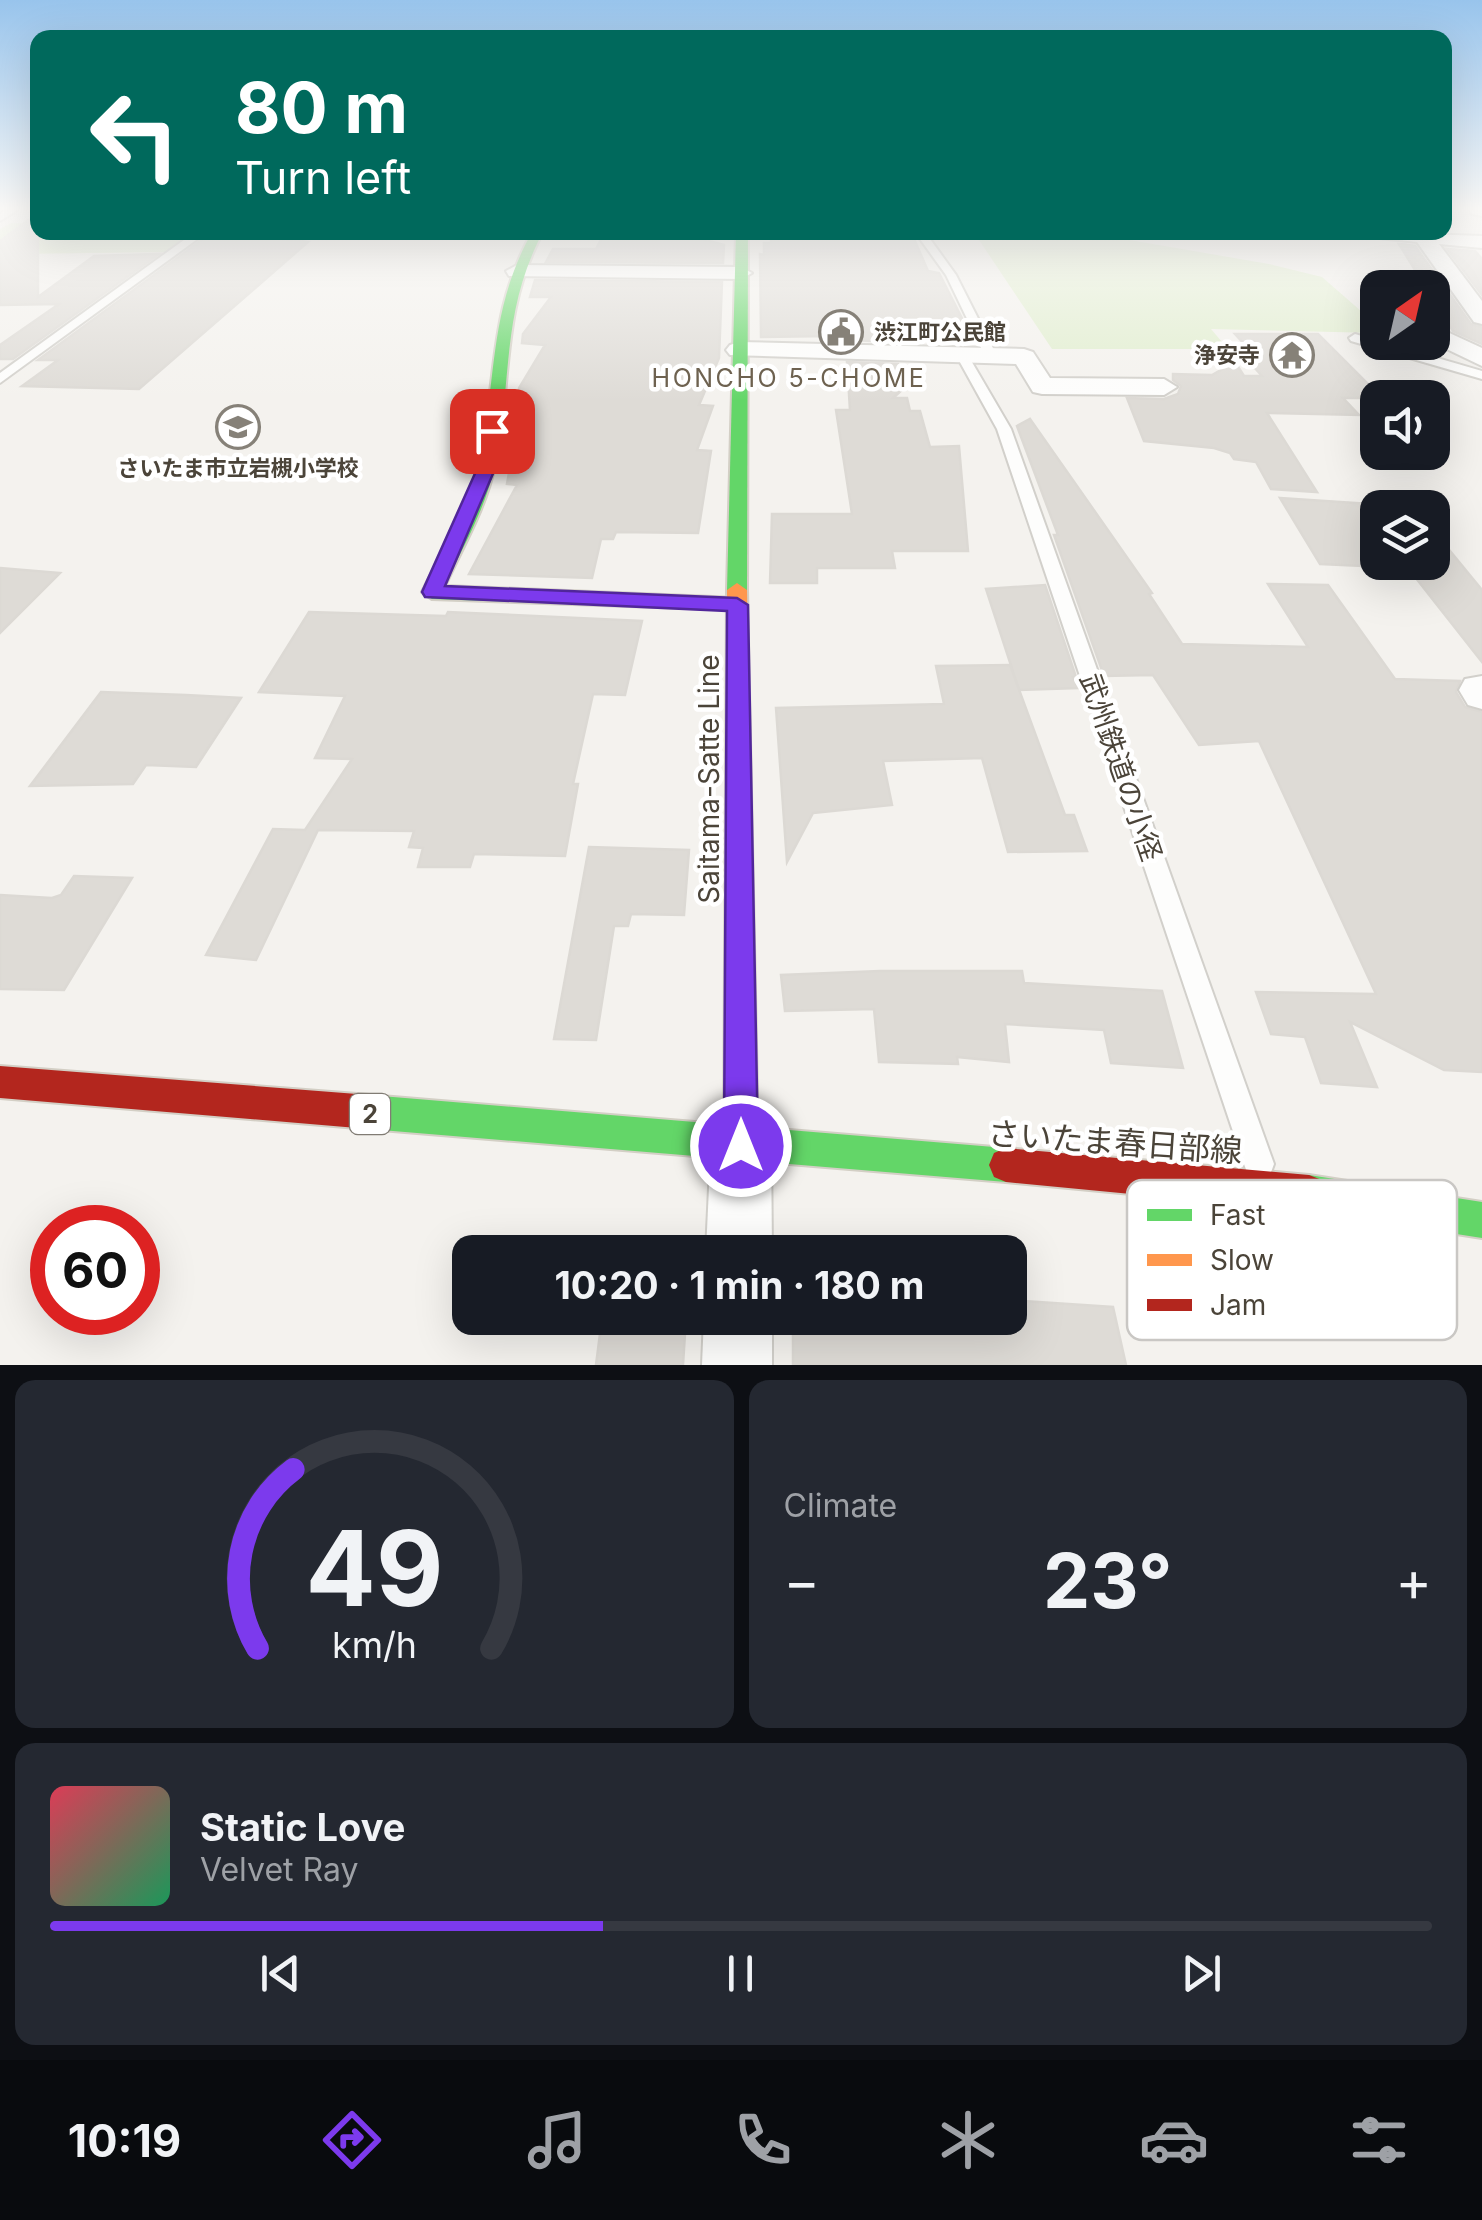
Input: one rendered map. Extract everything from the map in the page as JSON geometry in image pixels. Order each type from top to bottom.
[{"type":"main road","points":[[515,274],[505,306],[486,469],[432,592],[737,605]]},
{"type":"main road","name":"Saitama-Satte Line","points":[[741,274],[737,605],[741,1146]]},
{"type":"main road","name":"2","points":[[0,1082],[741,1146]]},
{"type":"main road","name":"さいたま春日部線","points":[[741,1146],[1187,1180]]},
{"type":"main road","name":"さいたま春日部線","points":[[1457,1216],[1482,1220]]},
{"type":"street","points":[[718,274],[741,274]]},
{"type":"street","points":[[1450,274],[1482,318]]},
{"type":"street","points":[[1450,315],[1482,318]]},
{"type":"street","points":[[1450,341],[1482,358]]},
{"type":"street","points":[[739,350],[1024,357],[1042,386],[1164,388]]},
{"type":"street","points":[[739,1235],[741,1146]]},
{"type":"street","points":[[738,1335],[738,1365]]},
{"type":"lane","points":[[0,380],[145,274]]},
{"type":"lane","points":[[950,274],[991,356]]},
{"type":"lane","points":[[1356,338],[1482,375]]},
{"type":"lane","name":"武州鉄道の小径","points":[[962,355],[1004,428],[1264,1180]]},
{"type":"green space","points":[[1002,274],[1309,274],[1322,277],[1360,310],[1360,333],[1211,329],[1228,349],[1052,349]]},
{"type":"building","points":[[0,274],[38,274],[38,297],[70,274],[132,274],[13,359],[0,359],[0,345],[59,304],[0,305]]},
{"type":"building","points":[[156,274],[272,274],[139,389],[22,386],[58,360],[38,360]]},
{"type":"building","points":[[760,274],[939,274],[971,336],[891,337],[893,342],[830,336],[761,337]]},
{"type":"building","points":[[1466,274],[1482,274],[1482,295]]},
{"type":"building","points":[[535,280],[722,282],[719,358],[699,405],[713,406],[697,450],[711,451],[698,533],[616,532],[613,539],[601,539],[592,578],[469,574],[517,485],[507,484],[513,451],[533,414],[518,411],[519,388],[545,345],[522,343],[523,334],[551,297],[530,297]]},
{"type":"building","points":[[1450,295],[1471,324],[1482,327],[1482,344],[1453,331]]},
{"type":"building","points":[[1235,334],[1318,334],[1364,380],[1360,380],[1360,398],[1343,398],[1359,415],[1267,413],[1317,492],[1271,489],[1256,462],[1234,459],[1230,453],[1214,448],[1144,441],[1127,398],[1164,399],[1178,394],[1181,386],[1173,380],[1173,374],[1212,375],[1235,362],[1244,376],[1262,376],[1235,346],[1246,346]]},
{"type":"building","points":[[847,362],[898,364],[904,388],[893,398],[907,398],[910,411],[920,411],[930,447],[959,446],[968,551],[892,551],[895,568],[817,568],[817,583],[770,583],[772,514],[852,514],[836,410],[850,410]]},
{"type":"building","points":[[1030,419],[1152,593],[1149,594],[1182,644],[1308,647],[1268,584],[1328,585],[1395,679],[1460,681],[1456,692],[1465,707],[1482,712],[1482,1072],[1444,1070],[1350,1022],[1377,1087],[1321,1083],[1305,1037],[1271,1034],[1256,992],[1376,994],[1259,741],[1199,745],[1153,675],[1104,676],[1017,426]]},
{"type":"building","points":[[1280,498],[1360,503],[1360,566],[1320,564]]},
{"type":"building","points":[[1450,551],[1482,590],[1482,662],[1417,580],[1450,580]]},
{"type":"building","points":[[0,568],[60,573],[0,633]]},
{"type":"building","points":[[1045,585],[1078,688],[1019,690],[986,589]]},
{"type":"building","points":[[309,612],[446,616],[448,612],[642,621],[625,695],[593,694],[573,784],[578,784],[565,856],[474,854],[470,867],[418,867],[423,848],[409,847],[414,831],[318,830],[256,960],[206,955],[273,829],[305,830],[352,759],[315,758],[345,696],[259,692]]},
{"type":"building","points":[[1010,665],[1065,815],[1074,815],[1087,851],[1008,852],[982,758],[883,761],[892,805],[813,813],[787,862],[776,708],[944,704],[936,666]]},
{"type":"building","points":[[101,692],[241,698],[196,767],[146,765],[133,784],[30,786]]},
{"type":"building","points":[[589,847],[689,850],[684,915],[631,914],[628,926],[614,926],[596,1040],[554,1039]]},
{"type":"building","points":[[74,876],[132,878],[64,990],[0,989],[0,895],[52,898],[61,895]]},
{"type":"building","points":[[1022,971],[1024,983],[1162,991],[1183,1068],[1111,1063],[1104,1030],[1005,1024],[1009,1062],[957,1057],[958,1064],[879,1062],[874,1009],[785,1011],[781,975]]},
{"type":"building","points":[[1027,1301],[1113,1307],[1126,1365],[793,1365],[793,1335],[1027,1335]]},
{"type":"building","points":[[600,1335],[685,1335],[683,1365],[596,1365]]},
{"type":"traffic: fast","points":[[517,274],[505,316],[483,481],[432,592],[737,605]]},
{"type":"traffic: fast","points":[[737,590],[741,274]]},
{"type":"traffic: fast","points":[[357,1111],[1006,1165]]},
{"type":"traffic: fast","points":[[1457,1216],[1482,1220]]},
{"type":"traffic: slow","points":[[737,590],[741,1145]]},
{"type":"traffic: jam","points":[[0,1082],[357,1111]]},
{"type":"traffic: jam","points":[[1006,1165],[1168,1180]]},
{"type":"place","name":"渋江町公民館","points":[[841,332]]},
{"type":"place","name":"浄安寺","points":[[1292,355]]},
{"type":"place","name":"さいたま市立岩槻小学校","points":[[238,427]]},
{"type":"district","name":"HONCHO 5-CHOME","points":[[789,378]]},
{"type":"route","points":[[492,431],[486,469],[432,592],[737,605],[741,1146]]}]
